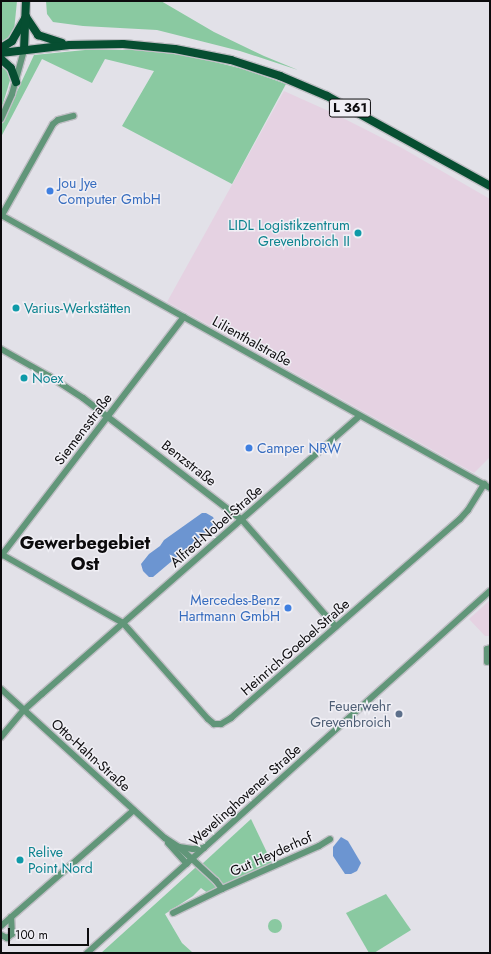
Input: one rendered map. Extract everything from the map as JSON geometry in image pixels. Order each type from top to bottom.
[{"type":"main road","points":[[24,50],[26,1]]},
{"type":"main road","points":[[26,17],[38,35],[54,42],[70,45]]},
{"type":"main road","points":[[1,48],[13,39],[26,17]]},
{"type":"main road","name":"L 361","points":[[1,54],[70,45],[114,44],[162,47],[204,54],[264,70],[337,101],[490,186]]},
{"type":"main road","points":[[1,59],[11,68],[16,82]]},
{"type":"street","points":[[1,119],[16,82],[24,50]]},
{"type":"street","name":"Lilienthalstraße","points":[[73,116],[58,120],[53,124],[1,215],[490,488]]},
{"type":"street","name":"Siemensstraße","points":[[1,555],[184,317]]},
{"type":"street","name":"Benzstraße","points":[[1,349],[66,386],[108,416],[242,520],[336,627]]},
{"type":"street","name":"Alfred-Nobel-Straße","points":[[1,738],[24,710],[360,416]]},
{"type":"street","name":"Heinrich-Goebel-Straße","points":[[123,623],[208,719],[212,723],[218,724],[231,718],[460,519],[468,510],[484,484]]},
{"type":"street","points":[[1,555],[123,623]]},
{"type":"street","name":"Wevelinghovener Straße","points":[[87,953],[490,591]]},
{"type":"street","points":[[487,662],[487,649],[490,648]]},
{"type":"street","name":"Otto-Hahn-Straße","points":[[1,689],[165,838],[187,864]]},
{"type":"street","points":[[1,926],[134,810]]},
{"type":"street","name":"Otto-Hahn-Straße","points":[[165,838],[179,847],[192,859]]},
{"type":"street","name":"Gut Heyderhof","points":[[172,913],[222,889],[320,846],[330,839]]},
{"type":"street","name":"Otto-Hahn-Straße","points":[[179,847],[193,849],[205,848]]},
{"type":"street","name":"Gut Heyderhof","points":[[192,859],[216,881],[222,889]]},
{"type":"street","points":[[1,935],[7,938],[12,934],[11,917]]},
{"type":"shaded area","points":[[284,91],[333,113],[402,148],[490,199],[490,457],[474,473],[167,302]]},
{"type":"shaded area","points":[[490,600],[490,636],[485,636],[469,619]]},
{"type":"green space","points":[[1,1],[17,1],[14,31],[7,40],[1,44]]},
{"type":"green space","points":[[46,1],[161,1],[214,32],[264,56],[298,70],[240,51],[157,30],[83,26],[53,22],[47,14]]},
{"type":"green space","points":[[85,50],[140,50],[191,56],[243,69],[286,84],[232,184],[122,126],[154,71],[105,59],[92,83],[42,59],[1,137],[1,126],[34,55]]},
{"type":"green space","points":[[1,64],[7,67],[11,77],[1,110]]},
{"type":"green space","points":[[490,595],[416,663],[364,708]]},
{"type":"green space","points":[[354,717],[355,718],[303,763]]},
{"type":"green space","points":[[251,819],[272,863],[223,885],[202,864]]},
{"type":"green space","points":[[195,868],[198,868],[216,885],[217,888],[209,894],[201,888],[193,896],[165,914],[182,943],[192,952],[101,953]]},
{"type":"green space","points":[[386,894],[411,930],[374,953],[369,953],[346,913]]},
{"type":"green space","points":[[275,919],[280,921],[282,926],[280,931],[275,933],[270,931],[268,926],[270,921]]},
{"type":"water","points":[[202,513],[206,513],[213,517],[215,521],[211,528],[153,577],[149,577],[143,571],[141,564],[149,554],[160,546],[164,540]]},
{"type":"water","points":[[341,837],[348,841],[361,863],[357,871],[351,874],[345,874],[333,856],[333,847]]},
{"type":"place","name":"Jou Jye Computer GmbH","points":[[50,191]]},
{"type":"place","name":"LIDL Logistikzentrum Grevenbroich II","points":[[358,233]]},
{"type":"place","name":"Varius-Werkstätten","points":[[16,308]]},
{"type":"place","name":"Noex","points":[[24,378]]},
{"type":"place","name":"Camper NRW","points":[[249,448]]},
{"type":"place","name":"Mercedes-Benz Hartmann GmbH","points":[[288,608]]},
{"type":"place","name":"Feuerwehr Grevenbroich","points":[[399,714]]},
{"type":"place","name":"Relive Point Nord","points":[[20,860]]},
{"type":"district","name":"Gewerbegebiet Ost","points":[[85,554]]}]
